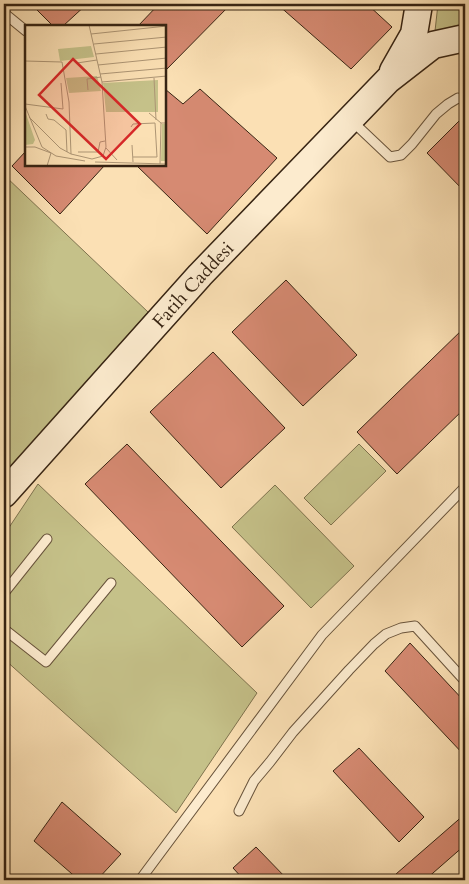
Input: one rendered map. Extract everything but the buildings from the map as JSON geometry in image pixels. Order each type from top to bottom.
[{"type":"main road","points":[[388,80],[414,34],[419,4]]},
{"type":"main road","points":[[388,80],[433,45],[465,38]]},
{"type":"main road","name":"Fatih Caddesi","points":[[4,494],[200,275],[388,80]]},
{"type":"lane","points":[[4,13],[25,30]]},
{"type":"lane","points":[[350,120],[390,157],[401,155],[436,114],[448,104],[458,98],[465,100]]},
{"type":"lane","points":[[140,880],[322,635],[465,487]]},
{"type":"lane","points":[[4,593],[47,539]]},
{"type":"lane","points":[[4,629],[46,662],[111,583]]},
{"type":"lane","points":[[239,811],[254,781],[293,732],[349,670],[386,634],[401,628],[415,626],[465,681]]},
{"type":"shaded area","points":[[438,4],[465,4],[465,29],[435,31]]},
{"type":"shaded area","points":[[4,175],[148,312],[4,478]]},
{"type":"shaded area","points":[[359,444],[386,471],[331,525],[304,498]]},
{"type":"shaded area","points":[[38,484],[257,693],[176,813],[4,659],[4,535]]},
{"type":"shaded area","points":[[275,485],[354,566],[311,608],[232,527]]}]
